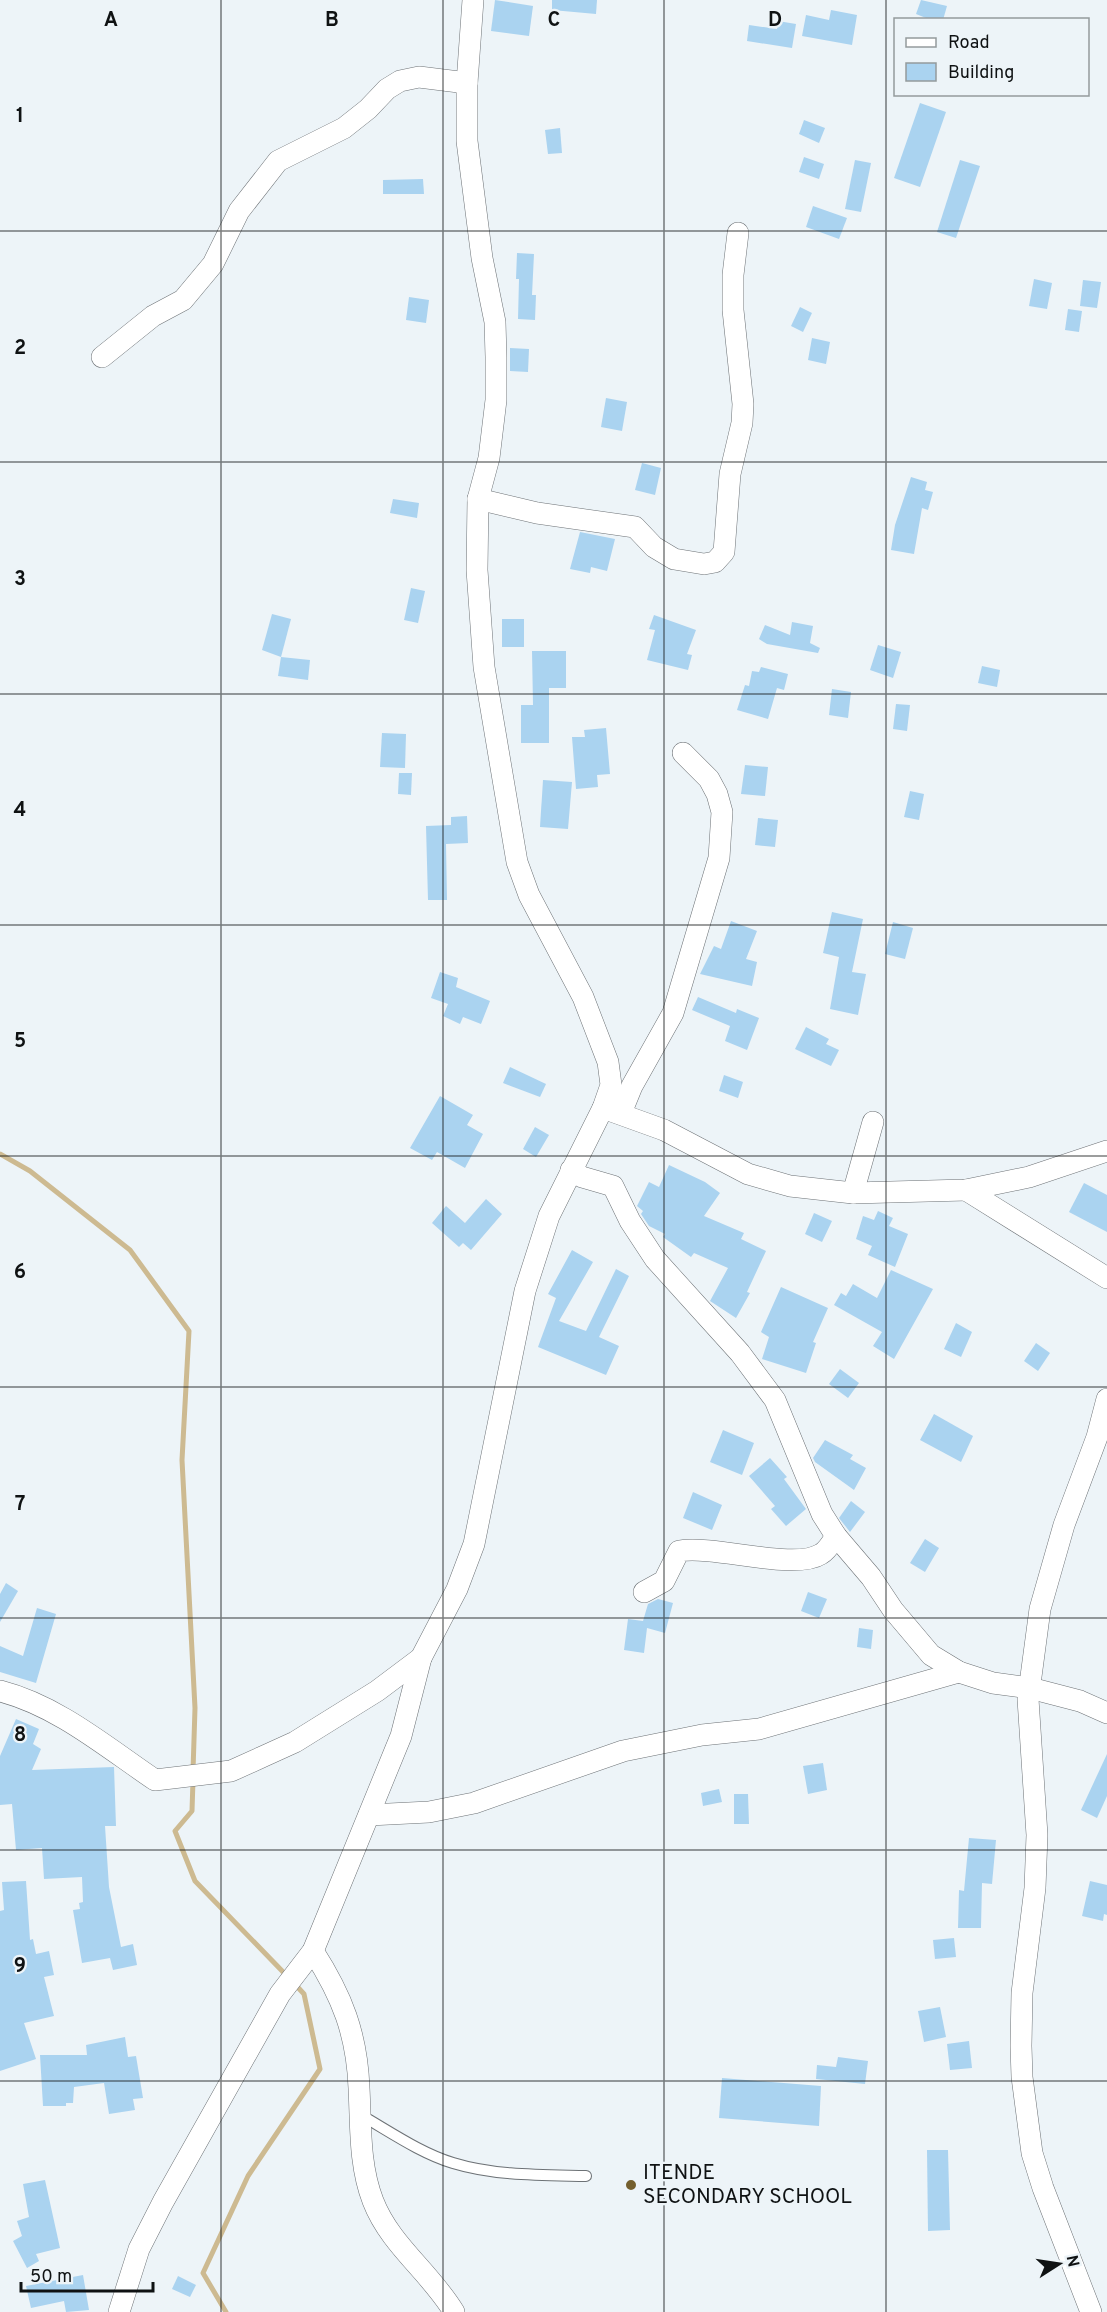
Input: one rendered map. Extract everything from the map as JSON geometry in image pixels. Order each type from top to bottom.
[{"type":"street","points":[[473,0],[467,83],[467,141],[482,258],[495,322],[496,346],[496,400],[490,446],[478,499],[477,570],[484,667],[517,862],[528,895],[583,997],[608,1062],[612,1110]]},
{"type":"street","points":[[102,357],[153,316],[183,300],[213,264],[239,211],[278,161],[344,128],[368,110],[387,89],[400,81],[419,76],[467,83]]},
{"type":"street","points":[[478,499],[537,513],[635,527],[654,547],[674,559],[704,564],[715,562],[724,552],[730,474],[742,423],[743,404],[733,310],[733,275],[738,233]]},
{"type":"street","points":[[119,2312],[140,2249],[163,2202],[280,1994],[307,1957],[369,1815],[401,1736],[422,1658],[457,1589],[474,1544],[525,1291],[549,1216],[571,1170],[612,1110],[632,1086],[673,1012],[719,858],[722,812],[717,794],[709,779],[683,753]]},
{"type":"street","points":[[612,1110],[664,1130],[748,1174],[790,1186],[853,1193],[966,1190],[1029,1177],[1107,1151]]},
{"type":"street","points":[[853,1193],[873,1122]]},
{"type":"street","points":[[571,1170],[582,1177],[613,1186],[630,1221],[655,1259],[754,1371],[782,1414],[822,1514],[836,1536],[856,1557],[893,1610],[931,1655],[958,1672],[993,1683],[1030,1688],[1080,1701],[1107,1713]]},
{"type":"street","points":[[966,1190],[1107,1278]]},
{"type":"street","points":[[1091,2312],[1035,2162],[1022,2077],[1022,1993],[1035,1888],[1037,1835],[1029,1715],[1040,1609],[1049,1572],[1097,1437],[1107,1399]]},
{"type":"street","points":[[644,1592],[664,1581],[679,1551],[722,1552],[800,1561],[823,1553],[836,1536]]},
{"type":"street","points":[[0,1691],[38,1704],[58,1714],[155,1780],[231,1771],[295,1742],[377,1691],[422,1658]]},
{"type":"street","points":[[369,1815],[420,1813],[474,1803],[623,1751],[702,1735],[759,1729],[958,1672]]},
{"type":"street","points":[[307,1957],[336,1987],[348,2017],[360,2089],[358,2114],[372,2199],[383,2223],[454,2312]]},
{"type":"lane","points":[[358,2114],[420,2149],[454,2164],[521,2174],[586,2176]]},
{"type":"building","points":[[495,0],[533,6],[529,36],[491,31]]},
{"type":"building","points":[[552,0],[597,0],[596,14],[552,10]]},
{"type":"building","points":[[921,0],[947,6],[944,18],[926,18],[916,14]]},
{"type":"building","points":[[831,10],[857,15],[852,45],[802,36],[806,15],[829,20]]},
{"type":"building","points":[[778,21],[796,24],[792,48],[747,41],[749,25],[777,29]]},
{"type":"building","points":[[920,103],[946,112],[920,187],[894,178]]},
{"type":"building","points":[[804,120],[825,128],[819,143],[799,134]]},
{"type":"building","points":[[560,128],[562,153],[548,154],[545,130]]},
{"type":"building","points":[[804,157],[824,164],[819,179],[799,172]]},
{"type":"building","points":[[855,160],[871,163],[861,212],[845,209]]},
{"type":"building","points":[[960,160],[980,166],[956,238],[937,232]]},
{"type":"building","points":[[423,179],[424,194],[383,194],[383,180]]},
{"type":"building","points":[[813,206],[847,218],[839,239],[806,227]]},
{"type":"building","points":[[517,253],[534,254],[532,295],[536,295],[535,320],[518,319]]},
{"type":"building","points":[[1034,279],[1052,283],[1047,309],[1029,306]]},
{"type":"building","points":[[1083,280],[1101,282],[1097,308],[1080,306]]},
{"type":"building","points":[[409,297],[429,300],[426,323],[406,320]]},
{"type":"building","points":[[800,307],[812,313],[803,332],[791,326]]},
{"type":"building","points":[[1068,309],[1082,311],[1079,332],[1065,330]]},
{"type":"building","points":[[812,338],[830,342],[826,364],[808,360]]},
{"type":"building","points":[[510,348],[529,349],[528,372],[510,371]]},
{"type":"building","points":[[606,398],[627,402],[622,431],[601,427]]},
{"type":"building","points":[[642,463],[661,468],[655,495],[635,490]]},
{"type":"building","points":[[911,477],[927,482],[925,490],[933,492],[928,510],[922,508],[914,554],[891,550],[895,525]]},
{"type":"building","points":[[393,499],[419,503],[417,518],[390,513]]},
{"type":"building","points":[[580,532],[615,539],[607,571],[591,567],[590,573],[570,569]]},
{"type":"building","points":[[411,588],[425,591],[418,623],[404,620]]},
{"type":"building","points":[[272,614],[291,619],[281,657],[262,650]]},
{"type":"building","points":[[654,615],[696,630],[687,654],[692,655],[688,670],[647,660],[655,630],[649,629]]},
{"type":"building","points":[[502,619],[524,619],[524,647],[502,647]]},
{"type":"building","points":[[792,622],[813,626],[810,643],[820,648],[818,653],[767,644],[759,639],[765,625],[790,635]]},
{"type":"building","points":[[878,645],[901,652],[893,678],[870,670]]},
{"type":"building","points":[[532,651],[566,651],[566,688],[549,688],[549,743],[521,743],[521,705],[533,705]]},
{"type":"building","points":[[281,657],[310,660],[308,680],[278,676]]},
{"type":"building","points":[[982,666],[1000,670],[997,687],[978,683]]},
{"type":"building","points":[[761,667],[788,674],[784,690],[777,688],[768,719],[737,710],[745,685],[749,686],[752,671],[759,672]]},
{"type":"building","points":[[832,689],[851,692],[848,718],[829,715]]},
{"type":"building","points":[[896,704],[910,705],[907,731],[893,729]]},
{"type":"building","points":[[606,728],[610,774],[597,775],[598,787],[576,789],[572,737],[585,737],[584,730]]},
{"type":"building","points":[[382,733],[406,734],[405,768],[380,767]]},
{"type":"building","points":[[745,765],[768,767],[765,796],[741,794]]},
{"type":"building","points":[[399,773],[412,773],[411,795],[398,794]]},
{"type":"building","points":[[543,780],[572,782],[568,829],[540,827]]},
{"type":"building","points":[[910,791],[924,794],[919,820],[904,817]]},
{"type":"building","points":[[467,816],[468,843],[446,844],[447,900],[428,900],[426,826],[451,825],[451,817]]},
{"type":"building","points":[[758,818],[778,820],[775,847],[755,845]]},
{"type":"building","points":[[832,912],[863,919],[852,972],[866,974],[858,1015],[830,1009],[839,957],[823,953]]},
{"type":"building","points":[[731,921],[757,931],[746,959],[757,962],[752,986],[700,974],[714,946],[721,949]]},
{"type":"building","points":[[893,922],[913,928],[905,959],[885,954]]},
{"type":"building","points":[[440,972],[458,978],[456,987],[490,1001],[481,1024],[463,1017],[460,1024],[443,1016],[448,1004],[431,998]]},
{"type":"building","points":[[698,997],[736,1013],[737,1009],[759,1018],[747,1050],[725,1041],[730,1026],[692,1010]]},
{"type":"building","points":[[806,1027],[829,1039],[826,1044],[839,1050],[831,1066],[795,1049]]},
{"type":"building","points":[[510,1067],[546,1084],[540,1097],[503,1083]]},
{"type":"building","points":[[724,1075],[743,1082],[738,1098],[719,1091]]},
{"type":"building","points":[[440,1096],[473,1115],[467,1125],[483,1134],[465,1168],[437,1152],[432,1160],[410,1148]]},
{"type":"building","points":[[535,1127],[549,1135],[536,1157],[523,1149]]},
{"type":"building","points":[[669,1165],[705,1182],[720,1193],[704,1216],[744,1233],[741,1239],[766,1251],[747,1292],[750,1293],[736,1318],[710,1301],[728,1268],[694,1253],[691,1257],[663,1237],[665,1234],[649,1226],[641,1214],[643,1211],[637,1206],[649,1182],[659,1187]]},
{"type":"building","points":[[1084,1183],[1107,1195],[1107,1232],[1069,1212]]},
{"type":"building","points":[[486,1199],[502,1214],[471,1250],[463,1243],[459,1247],[432,1223],[446,1206],[465,1223]]},
{"type":"building","points":[[878,1211],[893,1218],[889,1226],[908,1234],[895,1267],[868,1255],[872,1246],[856,1239],[863,1216],[874,1220]]},
{"type":"building","points":[[814,1213],[832,1221],[822,1242],[805,1234]]},
{"type":"building","points":[[572,1250],[593,1262],[559,1321],[586,1331],[616,1269],[629,1276],[599,1337],[619,1346],[606,1375],[538,1347],[556,1298],[548,1294]]},
{"type":"building","points":[[891,1270],[933,1289],[894,1359],[873,1346],[882,1332],[834,1305],[841,1293],[846,1296],[853,1284],[877,1298]]},
{"type":"building","points":[[781,1287],[828,1308],[813,1342],[816,1343],[806,1373],[762,1359],[769,1337],[761,1332]]},
{"type":"building","points":[[956,1323],[972,1332],[961,1357],[944,1349]]},
{"type":"building","points":[[1036,1343],[1050,1353],[1038,1371],[1024,1361]]},
{"type":"building","points":[[840,1369],[859,1383],[848,1398],[829,1384]]},
{"type":"building","points":[[934,1414],[973,1436],[961,1462],[920,1440]]},
{"type":"building","points":[[723,1430],[754,1443],[742,1475],[710,1462]]},
{"type":"building","points":[[825,1440],[853,1455],[850,1459],[866,1468],[854,1490],[815,1462],[813,1458]]},
{"type":"building","points":[[770,1458],[787,1477],[784,1479],[806,1509],[786,1526],[771,1509],[775,1506],[749,1476]]},
{"type":"building","points":[[693,1492],[722,1505],[712,1530],[683,1518]]},
{"type":"building","points":[[851,1501],[865,1512],[850,1532],[839,1518]]},
{"type":"building","points":[[925,1539],[939,1548],[925,1572],[910,1563]]},
{"type":"building","points":[[6,1583],[18,1591],[0,1622],[0,1594]]},
{"type":"building","points":[[808,1592],[827,1599],[819,1618],[801,1611]]},
{"type":"building","points":[[658,1599],[673,1603],[665,1633],[647,1628],[644,1653],[624,1650],[628,1619],[643,1621],[648,1604]]},
{"type":"building","points":[[37,1608],[56,1614],[36,1683],[0,1672],[0,1646],[23,1656]]},
{"type":"building","points":[[859,1628],[873,1630],[871,1649],[857,1647]]},
{"type":"building","points":[[16,1719],[39,1729],[33,1744],[41,1749],[32,1770],[114,1767],[116,1826],[105,1826],[109,1887],[121,1947],[133,1944],[137,1965],[113,1970],[110,1958],[82,1963],[73,1910],[80,1909],[79,1903],[83,1902],[82,1877],[44,1879],[42,1848],[16,1850],[12,1804],[0,1805],[0,1756]]},
{"type":"building","points":[[1107,1754],[1107,1796],[1097,1818],[1081,1810]]},
{"type":"building","points":[[823,1763],[827,1790],[808,1794],[803,1766]]},
{"type":"building","points":[[719,1789],[722,1802],[703,1806],[701,1793]]},
{"type":"building","points":[[734,1794],[748,1794],[749,1824],[734,1824]]},
{"type":"building","points":[[969,1838],[996,1840],[992,1884],[982,1883],[981,1928],[958,1928],[959,1890],[964,1891]]},
{"type":"building","points":[[26,1881],[30,1940],[33,1939],[36,1954],[49,1951],[54,1975],[44,1977],[54,2016],[24,2023],[36,2059],[0,2071],[0,1911],[4,1910],[2,1882]]},
{"type":"building","points":[[1090,1881],[1107,1885],[1107,1915],[1104,1914],[1103,1921],[1082,1916]]},
{"type":"building","points":[[954,1938],[956,1957],[935,1959],[933,1940]]},
{"type":"building","points":[[940,2007],[946,2037],[924,2042],[918,2011]]},
{"type":"building","points":[[125,2037],[128,2057],[136,2056],[143,2098],[133,2099],[135,2110],[109,2114],[104,2083],[74,2087],[73,2103],[66,2103],[66,2106],[43,2106],[40,2055],[87,2055],[86,2045]]},
{"type":"building","points":[[969,2041],[972,2068],[950,2070],[947,2044]]},
{"type":"building","points":[[838,2057],[868,2061],[865,2084],[816,2079],[817,2065],[836,2067]]},
{"type":"building","points":[[722,2078],[821,2086],[819,2126],[719,2118]]},
{"type":"building","points":[[927,2150],[948,2150],[950,2230],[928,2231]]},
{"type":"building","points":[[45,2180],[60,2248],[36,2254],[39,2261],[27,2268],[13,2241],[22,2236],[17,2221],[29,2217],[23,2184]]},
{"type":"building","points":[[83,2275],[89,2310],[66,2312],[64,2301],[31,2308],[26,2286]]},
{"type":"building","points":[[178,2276],[196,2285],[190,2297],[172,2289]]},
{"type":"waterway","points":[[0,1154],[30,1171],[130,1250],[189,1331],[182,1460],[195,1708],[193,1771]]},
{"type":"waterway","points":[[193,1780],[192,1811],[175,1831],[195,1881],[287,1976]]},
{"type":"waterway","points":[[226,2312],[203,2273],[248,2176],[320,2069],[304,1994],[293,1982]]},
{"type":"place","name":"ITENDE SECONDARY SCHOOL","points":[[631,2185]]}]
